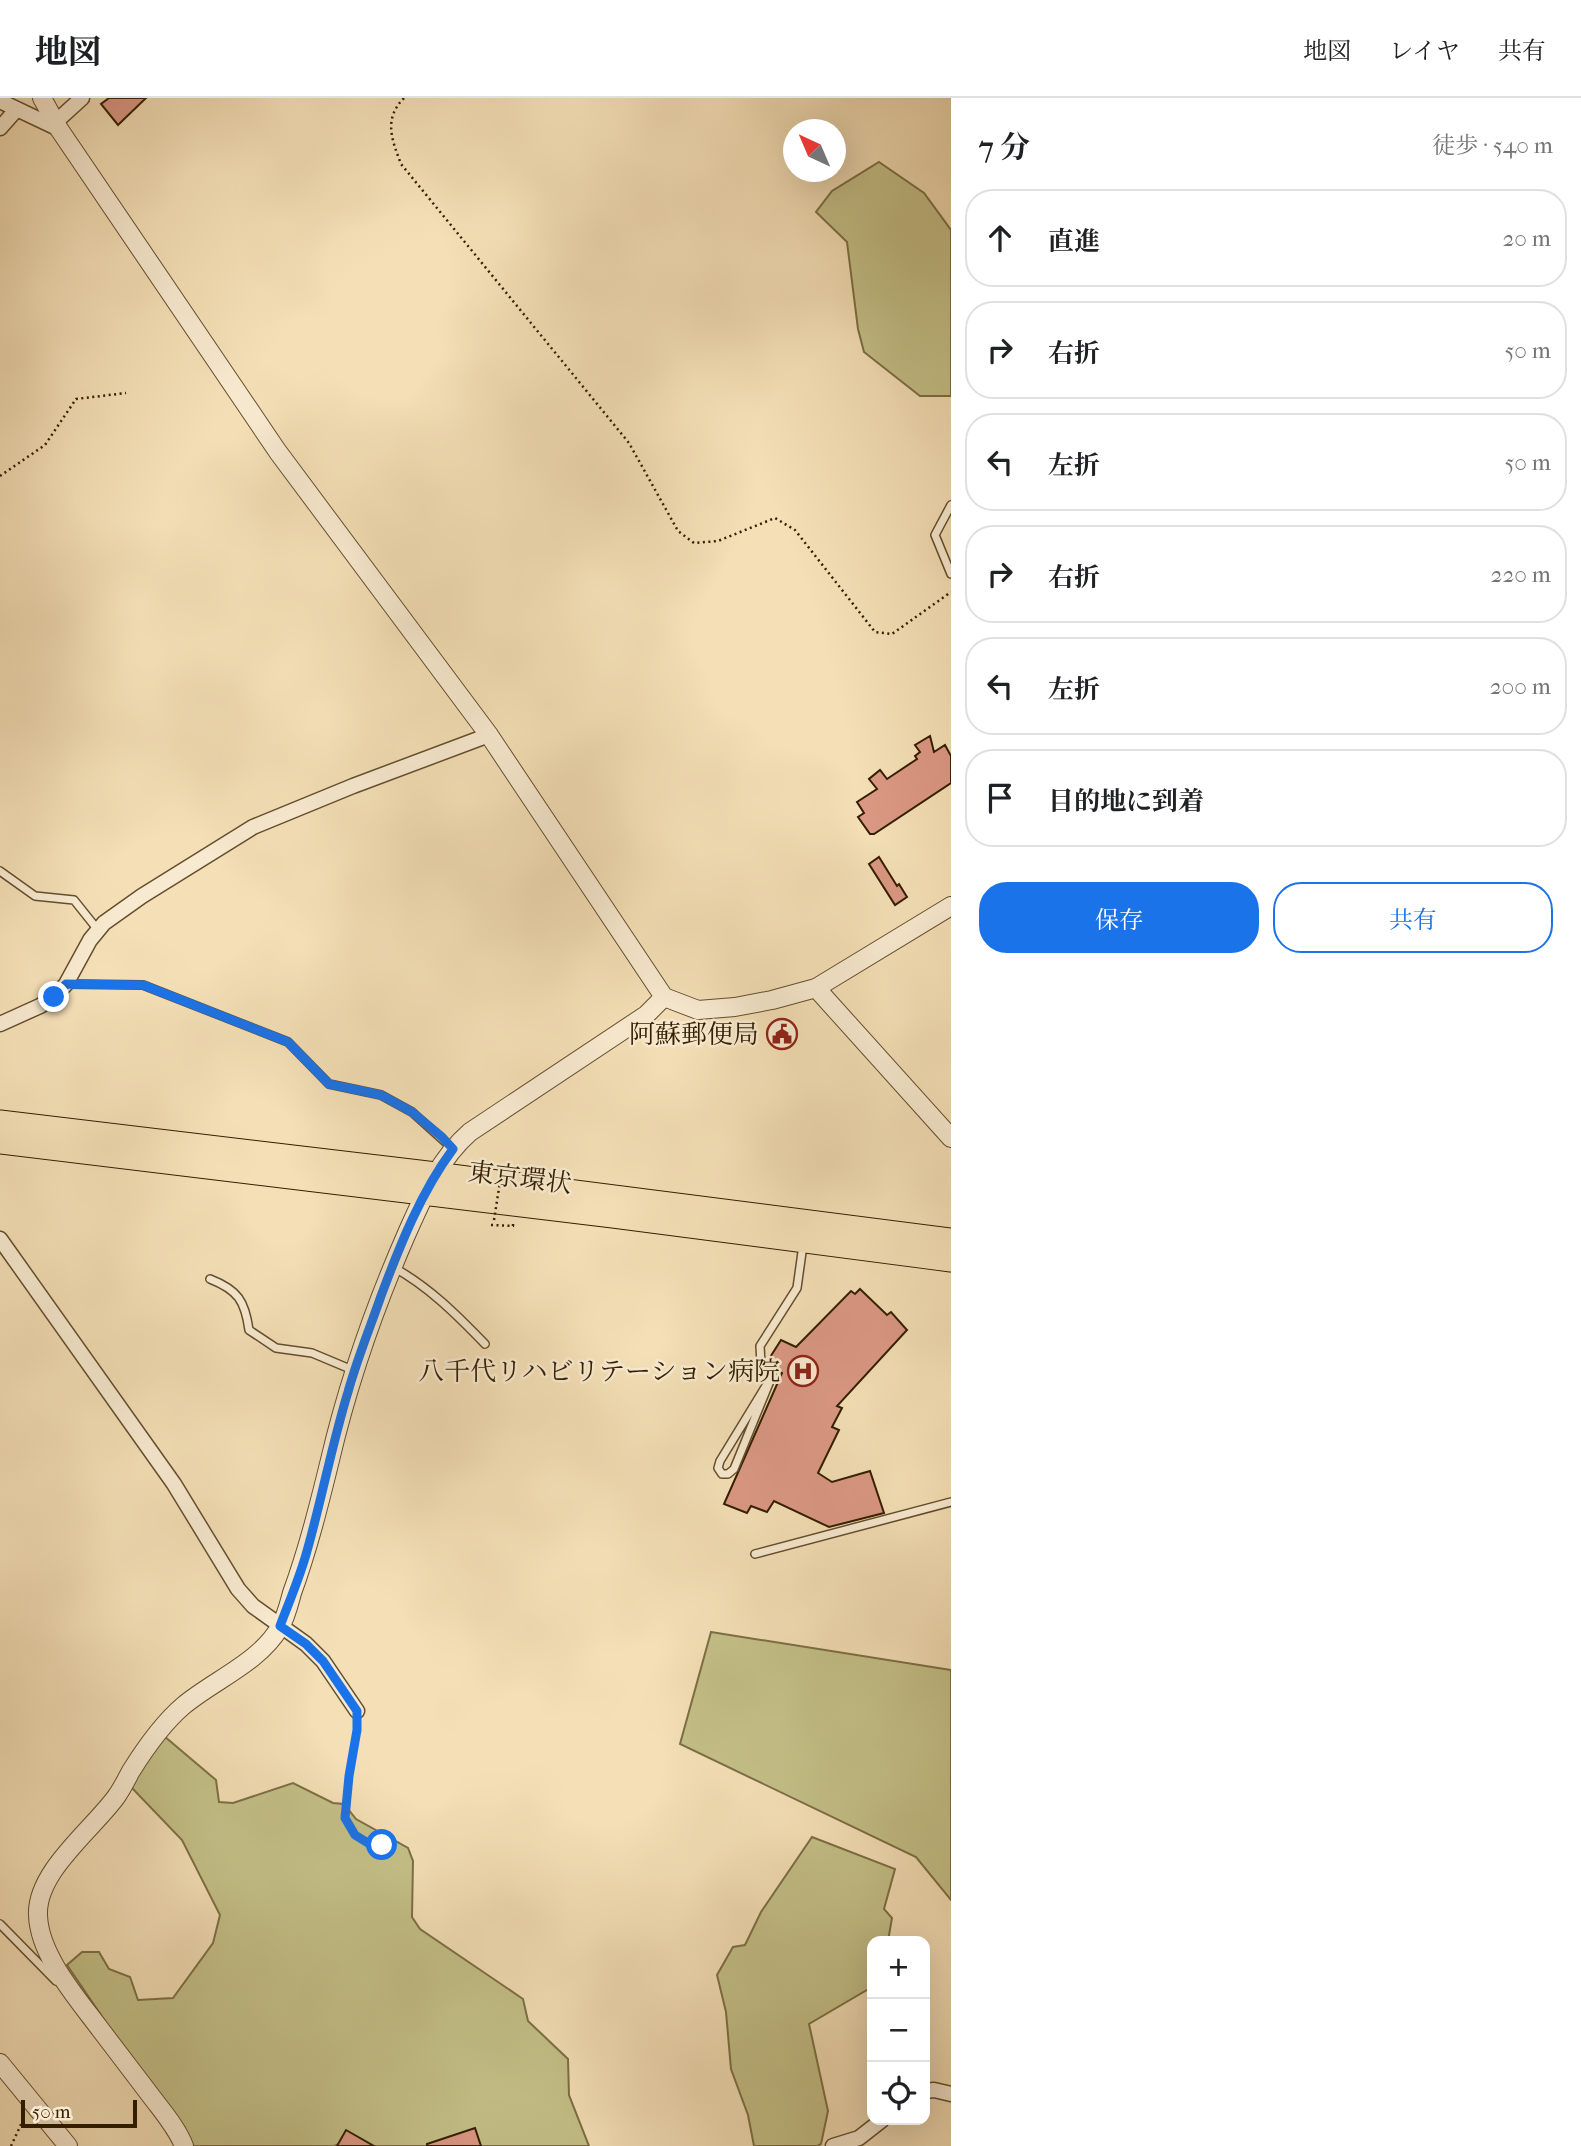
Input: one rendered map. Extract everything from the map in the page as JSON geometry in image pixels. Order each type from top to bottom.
[{"type":"highway","name":"東京環状","points":[[0,1122],[951,1240]]},
{"type":"highway","name":"東京環状","points":[[0,1142],[951,1260]]},
{"type":"street","points":[[41,98],[278,452],[489,735],[664,997],[698,1010],[736,1007],[816,988],[951,906]]},
{"type":"street","points":[[57,98],[60,123]]},
{"type":"street","points":[[60,123],[82,98]]},
{"type":"street","points":[[0,101],[16,110],[60,123]]},
{"type":"street","points":[[0,128],[16,110]]},
{"type":"street","points":[[0,1024],[54,997],[66,984],[90,940],[104,923],[142,896],[253,827],[489,735]]},
{"type":"street","points":[[816,988],[951,1138]]},
{"type":"street","points":[[184,2146],[170,2122],[53,1963],[41,1935],[37,1914],[40,1896],[50,1876],[117,1796],[153,1737],[168,1720],[186,1704],[249,1660],[264,1647],[280,1626],[306,1555],[336,1434],[355,1371],[392,1267],[425,1195],[453,1149],[480,1125],[646,1015],[664,997]]},
{"type":"street","points":[[0,1238],[174,1484],[238,1589],[253,1606],[306,1644],[323,1661],[357,1711]]},
{"type":"street","points":[[0,2063],[68,2146]]},
{"type":"street","points":[[930,2090],[951,2094]]},
{"type":"street","points":[[833,2146],[859,2137],[875,2125]]},
{"type":"lane","points":[[951,505],[935,535],[951,573]]},
{"type":"lane","points":[[0,872],[35,896],[74,900],[98,930]]},
{"type":"lane","points":[[66,984],[143,985],[288,1042],[329,1084],[381,1095],[412,1112],[453,1149]]},
{"type":"lane","points":[[772,1376],[761,1364],[760,1346],[797,1288],[804,1240]]},
{"type":"lane","points":[[392,1267],[412,1278],[447,1305],[485,1344]]},
{"type":"lane","points":[[211,1279],[225,1284],[238,1294],[247,1312],[249,1330],[276,1348],[313,1353],[355,1371]]},
{"type":"lane","points":[[772,1376],[734,1469],[728,1474],[722,1474],[718,1468],[720,1461],[772,1376]]},
{"type":"lane","points":[[755,1554],[951,1502]]},
{"type":"lane","points":[[0,1924],[43,1969],[80,2002]]},
{"type":"path","points":[[404,98],[397,105],[390,133],[401,164],[629,443],[678,531],[694,542],[719,541],[775,518],[795,530],[875,632],[892,634],[951,592]]},
{"type":"path","points":[[0,476],[45,444],[76,399],[127,393]]},
{"type":"path","points":[[494,1220],[502,1169]]},
{"type":"path","points":[[357,1711],[357,1730],[345,1818],[355,1835],[368,1843],[399,1843]]},
{"type":"path","points":[[11,2146],[30,2102]]},
{"type":"shaded area","points":[[879,162],[924,193],[951,230],[951,396],[920,396],[864,352],[858,329],[847,242],[816,212],[832,191]]},
{"type":"shaded area","points":[[711,1632],[951,1670],[951,1900],[916,1857],[680,1744]]},
{"type":"shaded area","points":[[164,1736],[216,1780],[219,1802],[233,1803],[293,1783],[333,1803],[344,1804],[356,1819],[408,1848],[413,1861],[412,1917],[420,1929],[523,1999],[528,2021],[568,2059],[569,2095],[589,2146],[354,2146],[344,2142],[334,2146],[190,2146],[67,1965],[82,1952],[99,1952],[109,1969],[130,1977],[138,2000],[173,1998],[213,1943],[220,1915],[182,1840],[130,1786]]},
{"type":"shaded area","points":[[812,1837],[895,1869],[884,1909],[892,1918],[889,1936],[867,1936],[867,1990],[809,2024],[828,2111],[821,2144],[817,2146],[754,2146],[748,2115],[731,2069],[726,2012],[717,1975],[733,1947],[745,1945],[761,1912]]},
{"type":"building","points":[[109,98],[146,98],[118,125],[101,104]]},
{"type":"building","points":[[930,736],[934,752],[945,745],[951,756],[951,783],[874,834],[870,834],[858,817],[864,813],[857,802],[877,789],[869,779],[880,770],[887,779],[917,759],[915,756],[920,752],[915,745]]},
{"type":"building","points":[[879,857],[907,897],[895,905],[869,864]]},
{"type":"building","points":[[860,1289],[887,1315],[891,1312],[907,1330],[837,1406],[842,1408],[832,1427],[839,1430],[818,1473],[832,1482],[870,1471],[884,1513],[829,1527],[774,1501],[767,1512],[751,1506],[747,1513],[724,1504],[782,1373],[767,1362],[781,1340],[796,1347],[851,1291],[855,1294]]},
{"type":"building","points":[[475,2128],[481,2146],[427,2146],[427,2144]]},
{"type":"building","points":[[346,2130],[374,2146],[337,2146]]},
{"type":"place","name":"阿蘇郵便局","points":[[782,1034]]},
{"type":"place","name":"八千代リハビリテーション病院","points":[[803,1371]]},
{"type":"route","points":[[54,997],[66,984],[143,985],[288,1042],[329,1084],[381,1095],[412,1112],[453,1149],[417,1209],[368,1332],[336,1434],[306,1555],[280,1626],[306,1644],[323,1661],[357,1711],[357,1730],[345,1818],[355,1835],[368,1843],[382,1845]]}]
